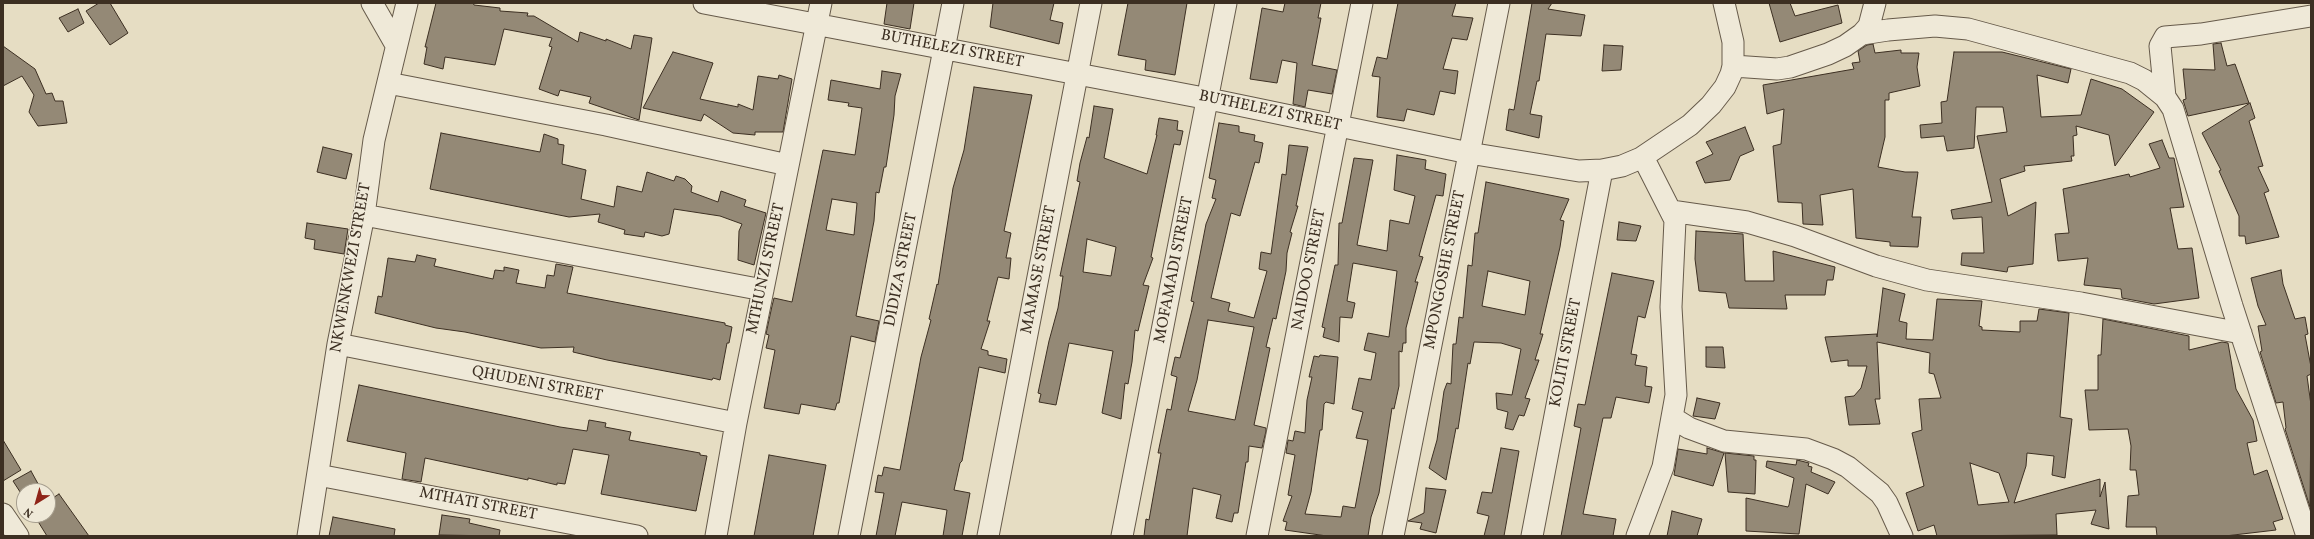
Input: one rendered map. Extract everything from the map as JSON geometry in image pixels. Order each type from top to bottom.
[{"type":"street","points":[[372,3],[396,45]]},
{"type":"street","name":"NKWENKWEZI STREET","points":[[308,536],[338,344],[364,215],[374,140],[407,3]]},
{"type":"street","name":"BUTHELEZI STREET","points":[[704,3],[1208,99],[1469,153],[1545,167],[1579,171],[1602,170],[1622,166],[1643,157],[1690,125],[1711,105],[1725,87],[1733,66],[1733,42],[1724,3]]},
{"type":"street","name":"MTHUNZI STREET","points":[[716,536],[762,290],[821,3]]},
{"type":"street","name":"DIDIZA STREET","points":[[849,536],[953,3]]},
{"type":"street","name":"MAMASE STREET","points":[[988,536],[1037,289],[1091,3]]},
{"type":"street","name":"MOFAMADI STREET","points":[[1122,536],[1226,3]]},
{"type":"street","name":"NAIDOO STREET","points":[[1257,536],[1339,126],[1362,3]]},
{"type":"street","name":"MPONGOSHE STREET","points":[[1393,536],[1499,3]]},
{"type":"street","points":[[1733,66],[1763,69],[1790,67],[1845,46],[1862,34],[1869,26],[1874,3]]},
{"type":"street","points":[[2165,97],[2160,46],[2166,37],[2201,34],[2311,16]]},
{"type":"street","points":[[1862,34],[1935,26],[1968,29],[2130,73],[2144,80],[2165,97],[2173,109],[2241,333],[2307,536]]},
{"type":"street","points":[[388,83],[606,125],[788,165]]},
{"type":"street","points":[[1637,536],[1664,468],[1676,395],[1671,283],[1676,230],[1671,211],[1643,157]]},
{"type":"street","name":"KOLITI STREET","points":[[1532,536],[1602,170]]},
{"type":"street","points":[[1671,211],[1747,222],[1795,236],[1876,266],[1927,280],[2081,303],[2241,333]]},
{"type":"street","points":[[364,215],[762,290]]},
{"type":"street","name":"QHUDENI STREET","points":[[338,344],[736,423]]},
{"type":"street","points":[[1673,418],[1689,428],[1724,441],[1806,449],[1833,459],[1848,467],[1880,494],[1887,503],[1902,536]]},
{"type":"street","name":"MTHATI STREET","points":[[318,475],[637,536]]},
{"type":"street","points":[[3,514],[18,536]]},
{"type":"building","points":[[99,3],[110,3],[128,33],[110,45],[86,11]]},
{"type":"building","points":[[436,3],[473,3],[474,5],[500,8],[500,11],[528,13],[527,16],[534,16],[578,42],[580,32],[606,41],[606,39],[631,49],[634,35],[652,38],[639,120],[589,103],[591,97],[560,90],[558,96],[539,89],[552,47],[549,46],[552,38],[504,29],[495,65],[445,57],[443,69],[424,64],[427,47],[425,47]]},
{"type":"building","points":[[887,3],[914,3],[910,29],[884,24]]},
{"type":"building","points":[[993,3],[1054,3],[1050,20],[1063,23],[1059,44],[990,27]]},
{"type":"building","points":[[1128,3],[1187,3],[1175,75],[1145,70],[1146,60],[1118,55]]},
{"type":"building","points":[[1285,3],[1321,3],[1318,18],[1321,18],[1312,65],[1337,70],[1332,94],[1308,90],[1305,107],[1293,104],[1297,63],[1282,60],[1277,83],[1250,79],[1262,8],[1283,12]]},
{"type":"building","points":[[1398,3],[1456,3],[1452,16],[1473,18],[1467,40],[1452,38],[1443,69],[1458,71],[1455,94],[1440,91],[1434,115],[1407,109],[1404,121],[1377,117],[1380,77],[1372,76],[1377,57],[1387,59]]},
{"type":"building","points":[[1532,3],[1552,3],[1548,9],[1585,15],[1581,36],[1546,34],[1539,81],[1537,81],[1530,114],[1542,116],[1539,138],[1506,130],[1509,109],[1514,110]]},
{"type":"building","points":[[1769,3],[1790,3],[1795,16],[1838,5],[1842,23],[1780,42]]},
{"type":"building","points":[[78,9],[84,23],[68,32],[59,18]]},
{"type":"building","points":[[2221,43],[2227,66],[2235,64],[2249,103],[2188,116],[2183,100],[2186,99],[2183,69],[2215,70],[2213,44]]},
{"type":"building","points":[[1873,44],[1875,53],[1901,50],[1901,53],[1919,53],[1917,67],[1920,86],[1889,93],[1889,100],[1885,100],[1885,137],[1878,167],[1905,172],[1918,172],[1912,217],[1921,217],[1918,247],[1890,246],[1890,242],[1856,238],[1853,189],[1820,195],[1823,225],[1803,224],[1802,203],[1778,202],[1773,146],[1781,144],[1784,109],[1767,114],[1763,85],[1854,69],[1852,63],[1860,62],[1858,51],[1867,45]]},
{"type":"building","points":[[1604,45],[1623,46],[1621,70],[1602,71]]},
{"type":"building","points":[[3,46],[35,69],[46,94],[52,93],[55,101],[63,101],[67,123],[38,126],[29,112],[34,95],[22,76],[3,86]]},
{"type":"building","points":[[673,52],[713,63],[700,99],[738,107],[738,104],[753,110],[758,76],[778,79],[779,75],[792,79],[783,132],[755,132],[755,135],[733,133],[704,114],[701,121],[643,108]]},
{"type":"building","points":[[1954,52],[2002,52],[2071,69],[2068,83],[2037,75],[2041,117],[2081,115],[2091,79],[2122,89],[2154,112],[2115,166],[2109,135],[2076,126],[2077,135],[2073,136],[2074,156],[2071,156],[2072,161],[2024,166],[2025,171],[2000,179],[2008,216],[2036,202],[2033,264],[2008,267],[2007,272],[1961,265],[1962,253],[1984,253],[1982,217],[1953,219],[1951,210],[1992,202],[1977,136],[2007,132],[2003,107],[1976,107],[1974,148],[1947,151],[1944,136],[1921,138],[1920,125],[1942,123],[1941,102],[1947,101]]},
{"type":"building","points":[[882,71],[901,74],[895,96],[894,115],[886,167],[884,167],[879,193],[876,192],[874,221],[856,316],[879,321],[875,342],[851,336],[839,403],[837,403],[835,410],[801,404],[799,414],[764,408],[775,350],[766,348],[769,335],[766,334],[772,306],[774,298],[792,302],[823,150],[855,155],[862,108],[848,106],[849,103],[828,100],[831,80],[880,89]],"holes":[[[832,199],[857,203],[854,235],[826,230]]]},
{"type":"building","points":[[974,87],[1032,95],[1004,231],[1011,233],[1006,258],[1011,258],[1009,279],[998,277],[987,321],[990,321],[981,349],[988,351],[988,355],[1007,359],[1005,373],[979,367],[962,461],[960,463],[954,490],[970,493],[962,536],[943,536],[947,510],[902,502],[895,536],[876,536],[884,493],[875,492],[878,475],[882,476],[884,467],[900,470],[921,357],[931,320],[929,319],[937,284],[938,285],[953,188],[964,150]]},
{"type":"building","points":[[2250,103],[2255,118],[2249,121],[2263,166],[2258,167],[2269,191],[2264,193],[2279,237],[2246,244],[2245,236],[2239,236],[2239,216],[2219,171],[2221,170],[2202,133]]},
{"type":"building","points":[[1094,106],[1113,109],[1104,158],[1147,174],[1157,135],[1159,118],[1178,121],[1177,130],[1183,131],[1180,145],[1174,144],[1151,257],[1153,258],[1143,285],[1149,286],[1138,331],[1135,330],[1132,362],[1128,384],[1125,383],[1121,419],[1102,413],[1113,351],[1069,343],[1056,405],[1039,402],[1041,394],[1038,393],[1049,341],[1058,308],[1063,276],[1060,276],[1080,182],[1077,181],[1080,163],[1087,137],[1089,138]],"holes":[[[1087,239],[1116,247],[1111,276],[1083,272]]]},
{"type":"building","points":[[1219,123],[1239,126],[1239,132],[1255,135],[1254,141],[1263,143],[1259,163],[1255,162],[1240,216],[1231,213],[1211,298],[1230,303],[1228,311],[1254,318],[1267,271],[1259,269],[1261,252],[1271,254],[1282,174],[1286,175],[1289,145],[1308,147],[1296,206],[1298,206],[1290,232],[1292,233],[1287,253],[1286,271],[1276,319],[1273,318],[1266,347],[1270,348],[1254,425],[1266,428],[1266,431],[1262,448],[1249,446],[1248,462],[1246,462],[1238,513],[1234,513],[1232,522],[1216,518],[1221,495],[1193,488],[1187,536],[1144,536],[1146,519],[1149,520],[1161,453],[1158,453],[1167,409],[1171,410],[1177,377],[1171,375],[1175,357],[1180,358],[1194,302],[1191,301],[1206,224],[1216,199],[1212,198],[1216,180],[1209,178]],"holes":[[[1208,320],[1254,327],[1235,420],[1188,411],[1197,380]]]},
{"type":"building","points":[[1745,127],[1754,150],[1740,156],[1730,180],[1705,183],[1696,162],[1713,154],[1706,142]]},
{"type":"building","points":[[441,133],[540,152],[544,134],[558,139],[558,144],[564,145],[562,164],[586,170],[581,199],[614,207],[617,186],[642,192],[647,172],[674,181],[676,176],[685,179],[692,186],[691,192],[718,202],[721,191],[746,200],[744,206],[766,213],[754,265],[738,260],[739,231],[742,224],[720,216],[674,209],[669,234],[662,236],[645,232],[644,237],[624,234],[625,230],[598,222],[600,214],[569,217],[430,189]]},
{"type":"building","points":[[2162,140],[2169,158],[2174,158],[2184,207],[2170,208],[2178,249],[2192,248],[2199,298],[2154,304],[2122,298],[2121,289],[2084,285],[2088,258],[2058,261],[2055,234],[2069,233],[2063,189],[2129,174],[2130,177],[2160,168],[2149,144]]},
{"type":"building","points":[[323,147],[352,154],[346,179],[317,172]]},
{"type":"building","points":[[1397,155],[1426,160],[1425,169],[1446,174],[1443,196],[1436,195],[1419,256],[1423,257],[1415,282],[1418,282],[1406,328],[1406,343],[1403,343],[1402,352],[1399,351],[1399,386],[1394,409],[1392,408],[1379,493],[1371,517],[1368,536],[1327,536],[1285,530],[1287,522],[1283,521],[1292,496],[1288,495],[1295,455],[1286,453],[1288,440],[1293,441],[1295,431],[1305,433],[1307,400],[1312,377],[1309,377],[1314,356],[1319,357],[1320,355],[1338,357],[1334,404],[1326,402],[1324,404],[1322,430],[1320,430],[1311,492],[1305,514],[1341,517],[1343,506],[1355,508],[1368,440],[1356,438],[1363,412],[1352,409],[1359,378],[1371,380],[1376,353],[1364,350],[1368,333],[1389,337],[1397,271],[1353,263],[1347,301],[1355,303],[1352,318],[1340,317],[1339,342],[1323,337],[1325,328],[1322,327],[1335,265],[1338,265],[1339,223],[1342,223],[1354,158],[1373,160],[1357,245],[1387,251],[1390,220],[1409,224],[1415,196],[1394,190]]},
{"type":"building","points":[[1486,182],[1569,199],[1560,220],[1564,221],[1560,247],[1540,334],[1543,334],[1535,360],[1539,360],[1525,398],[1530,399],[1524,416],[1519,415],[1513,430],[1505,428],[1508,412],[1497,409],[1496,393],[1512,395],[1521,349],[1501,343],[1474,342],[1470,364],[1468,363],[1458,429],[1456,428],[1446,480],[1429,468],[1437,440],[1444,391],[1447,383],[1451,384],[1453,344],[1456,344],[1459,317],[1463,318],[1468,265],[1472,266],[1475,233],[1478,233]],"holes":[[[1488,271],[1530,281],[1525,315],[1482,306]]]},
{"type":"building","points":[[1619,222],[1641,226],[1636,241],[1617,240]]},
{"type":"building","points":[[307,223],[348,229],[344,254],[314,249],[315,240],[305,238]]},
{"type":"building","points":[[1696,231],[1743,234],[1745,281],[1774,281],[1773,251],[1835,267],[1833,280],[1827,280],[1825,295],[1785,295],[1787,309],[1729,308],[1726,293],[1699,291],[1695,259]]},
{"type":"building","points":[[417,255],[436,259],[434,266],[493,279],[495,270],[504,271],[504,267],[519,270],[516,283],[545,288],[547,275],[554,276],[556,264],[573,267],[567,293],[725,323],[725,325],[732,327],[729,343],[727,343],[720,380],[713,378],[712,380],[607,360],[573,352],[574,347],[541,348],[465,332],[436,328],[375,313],[378,296],[382,297],[388,258],[415,262]]},
{"type":"building","points":[[2281,270],[2283,284],[2295,319],[2305,317],[2308,334],[2305,335],[2311,367],[2311,374],[2307,376],[2311,405],[2310,507],[2285,429],[2283,402],[2276,403],[2260,352],[2262,351],[2258,326],[2266,325],[2258,306],[2251,278]]},
{"type":"building","points":[[1612,273],[1654,281],[1645,318],[1638,316],[1631,354],[1637,355],[1635,365],[1647,367],[1645,386],[1652,387],[1649,403],[1616,397],[1611,418],[1603,418],[1583,514],[1616,519],[1613,536],[1561,536],[1581,428],[1574,426],[1578,404],[1585,405]]},
{"type":"building","points":[[1883,288],[1905,294],[1899,321],[1907,323],[1906,339],[1933,340],[1937,299],[1982,301],[1979,326],[1982,327],[1982,330],[2020,332],[2020,321],[2037,321],[2039,309],[2069,313],[2060,417],[2072,419],[2065,478],[2052,475],[2054,456],[2027,453],[2026,466],[2014,503],[2100,479],[2100,497],[2105,482],[2109,529],[2091,524],[2096,510],[2056,514],[2057,535],[1937,536],[1934,525],[1918,531],[1906,493],[1924,486],[1912,433],[1922,430],[1919,399],[1941,398],[1934,374],[1929,373],[1930,353],[1877,342],[1880,399],[1875,399],[1880,424],[1849,425],[1845,397],[1854,396],[1861,388],[1867,366],[1848,366],[1848,360],[1831,362],[1825,337],[1877,334],[1877,337]],"holes":[[[1970,463],[1999,473],[2009,502],[1978,505]]]},
{"type":"building","points":[[2103,319],[2189,336],[2189,350],[2222,342],[2228,343],[2236,389],[2253,420],[2257,441],[2247,443],[2254,475],[2267,470],[2283,519],[2273,522],[2276,530],[2225,536],[2157,536],[2156,527],[2126,527],[2128,496],[2139,495],[2136,470],[2130,470],[2131,446],[2128,429],[2089,430],[2085,390],[2098,390],[2098,355],[2101,355]]},
{"type":"building","points":[[1706,347],[1723,347],[1725,368],[1706,367]]},
{"type":"building","points":[[359,385],[560,427],[587,431],[589,420],[606,423],[605,427],[631,432],[629,440],[700,453],[700,455],[707,456],[696,511],[601,494],[609,455],[573,449],[565,484],[557,483],[557,485],[528,478],[528,480],[425,458],[421,482],[402,479],[406,453],[347,441]]},
{"type":"building","points":[[1697,398],[1720,403],[1715,419],[1693,416]]},
{"type":"building","points":[[3,440],[21,470],[3,481]]},
{"type":"building","points":[[1501,448],[1519,451],[1504,536],[1484,536],[1489,516],[1477,513],[1482,492],[1492,493]]},
{"type":"building","points":[[1707,448],[1724,453],[1713,486],[1674,475],[1678,449],[1707,454]]},
{"type":"building","points":[[1725,453],[1754,456],[1754,460],[1756,460],[1755,494],[1728,492]]},
{"type":"building","points":[[769,455],[826,465],[813,536],[754,536]]},
{"type":"building","points":[[1797,460],[1809,463],[1808,466],[1812,467],[1811,472],[1835,482],[1828,494],[1806,484],[1799,534],[1746,531],[1746,498],[1788,507],[1789,505],[1794,478],[1766,467],[1767,461],[1796,465]]},
{"type":"building","points":[[31,471],[38,483],[16,483],[16,486],[13,481]]},
{"type":"building","points":[[1426,488],[1446,490],[1436,533],[1420,529],[1422,523],[1408,521],[1424,513]]},
{"type":"building","points":[[59,494],[89,536],[47,536],[39,523],[56,523],[56,496]]},
{"type":"building","points":[[1672,511],[1702,519],[1697,536],[1667,536]]},
{"type":"building","points":[[442,515],[470,519],[469,523],[500,530],[499,536],[439,535]]},
{"type":"building","points":[[333,517],[395,529],[394,536],[329,536]]}]
